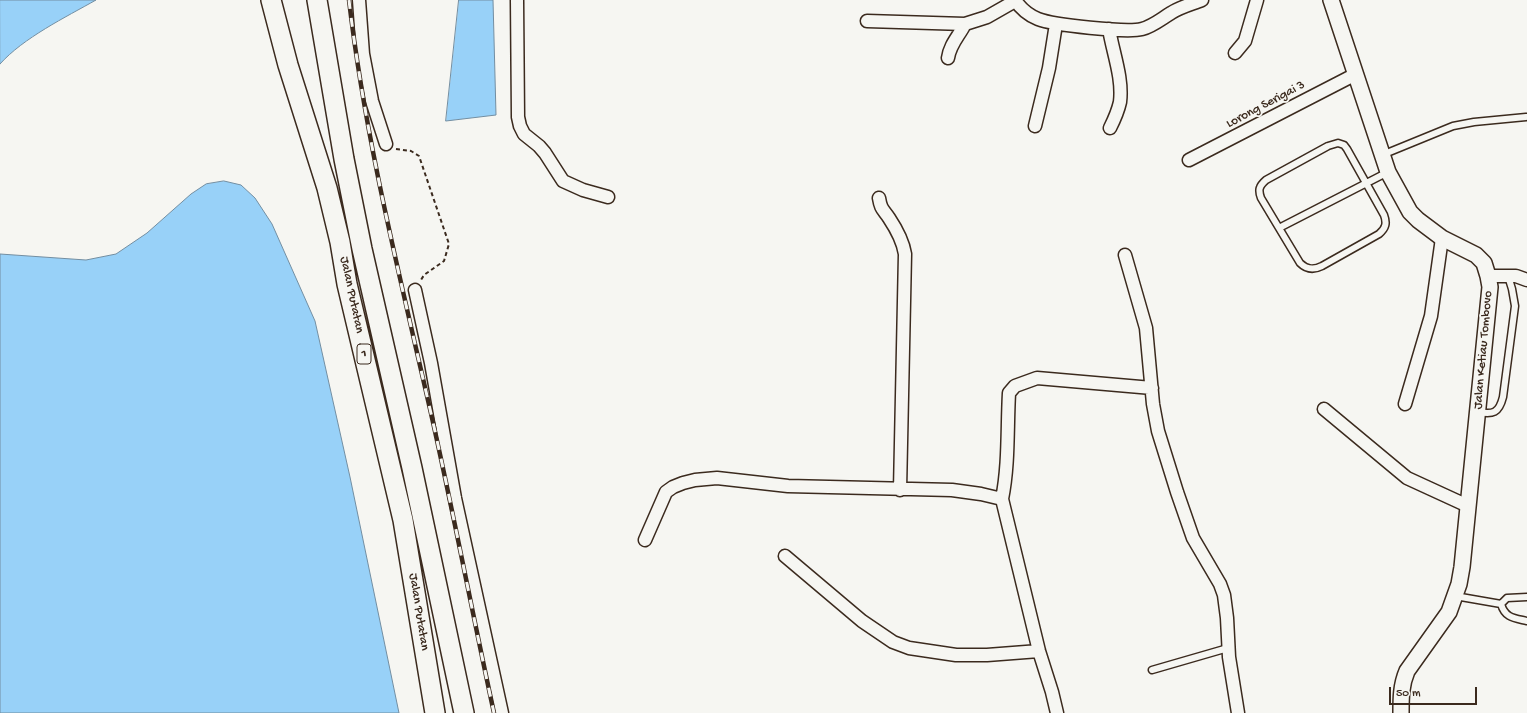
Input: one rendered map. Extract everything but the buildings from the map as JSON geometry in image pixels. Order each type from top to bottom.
[{"type":"highway","name":"Jalan Putatan","points":[[270,0],[288,65],[327,188],[347,284],[403,520],[435,713]]},
{"type":"highway","name":"Jalan Putatan","points":[[316,0],[344,158],[364,258],[412,468],[464,713]]},
{"type":"highway","points":[[347,284],[354,281],[361,274],[364,258]]},
{"type":"highway","points":[[403,520],[404,478],[406,473],[412,468]]},
{"type":"street","points":[[359,0],[363,54],[372,101],[386,144]]},
{"type":"street","points":[[518,0],[518,117],[520,126],[524,134],[545,153],[563,181],[583,190],[608,197]]},
{"type":"street","points":[[867,21],[965,24],[988,17],[1015,0],[1028,14],[1039,20],[1056,24],[1139,30],[1150,26],[1171,12],[1202,0]]},
{"type":"street","points":[[1235,53],[1245,41],[1257,0]]},
{"type":"street","name":"Jalan Ketiau Tombovo","points":[[1331,0],[1382,156],[1388,172],[1410,212],[1442,238],[1476,255],[1484,263],[1490,287],[1462,567],[1455,596],[1449,612],[1443,623],[1407,671],[1400,696],[1401,713]]},
{"type":"street","points":[[948,58],[952,43],[965,24]]},
{"type":"street","points":[[1034,126],[1049,68],[1056,24]]},
{"type":"street","points":[[1109,29],[1119,76],[1120,90],[1119,104],[1110,128]]},
{"type":"street","name":"Lorong Serigai 3","points":[[1189,160],[1356,74]]},
{"type":"street","points":[[879,198],[881,208],[889,217],[903,242],[905,254],[900,490]]},
{"type":"street","points":[[1405,404],[1431,316],[1442,238]]},
{"type":"street","points":[[1125,255],[1146,328],[1158,431],[1176,492],[1193,538],[1220,584],[1224,595],[1227,618],[1228,648],[1238,713]]},
{"type":"street","points":[[1488,276],[1516,276],[1527,280]]},
{"type":"street","points":[[415,290],[431,363],[454,495],[502,713]]},
{"type":"street","points":[[1057,713],[1039,651],[1002,499],[1006,479],[1009,393],[1015,386],[1037,378],[1152,388]]},
{"type":"street","points":[[1324,409],[1407,478],[1468,506]]},
{"type":"street","points":[[645,540],[666,492],[673,487],[695,480],[717,478],[788,486],[900,490],[952,490],[981,494],[1002,499]]},
{"type":"street","points":[[785,556],[862,621],[893,642],[909,648],[956,655],[988,655],[1039,651]]},
{"type":"lane","points":[[1382,156],[1453,126],[1474,122],[1526,117]]},
{"type":"lane","points":[[1334,144],[1344,145],[1367,184],[1384,215],[1386,225],[1384,231],[1322,266],[1310,269],[1304,267],[1300,263],[1259,193],[1261,184],[1334,144]]},
{"type":"lane","points":[[1279,228],[1388,172]]},
{"type":"lane","points":[[1478,412],[1489,414],[1494,413],[1501,405],[1503,397],[1515,306],[1508,276]]},
{"type":"lane","points":[[1455,596],[1501,604]]},
{"type":"lane","points":[[1501,604],[1507,598],[1527,597]]},
{"type":"lane","points":[[1501,604],[1503,611],[1510,616],[1527,621]]},
{"type":"lane","points":[[1152,670],[1228,648]]},
{"type":"path","points":[[386,144],[396,149],[411,151],[419,156],[449,244],[444,261],[424,276],[415,290]]},
{"type":"water","points":[[0,0],[96,0],[20,45],[0,64]]},
{"type":"water","points":[[459,0],[493,0],[496,115],[446,121]]},
{"type":"water","points":[[224,181],[241,185],[255,198],[272,224],[315,321],[350,477],[399,713],[0,713],[0,254],[86,260],[116,254],[147,233],[191,194],[206,184]]},
{"type":"railway","points":[[349,0],[373,154],[438,447],[494,713]]}]
